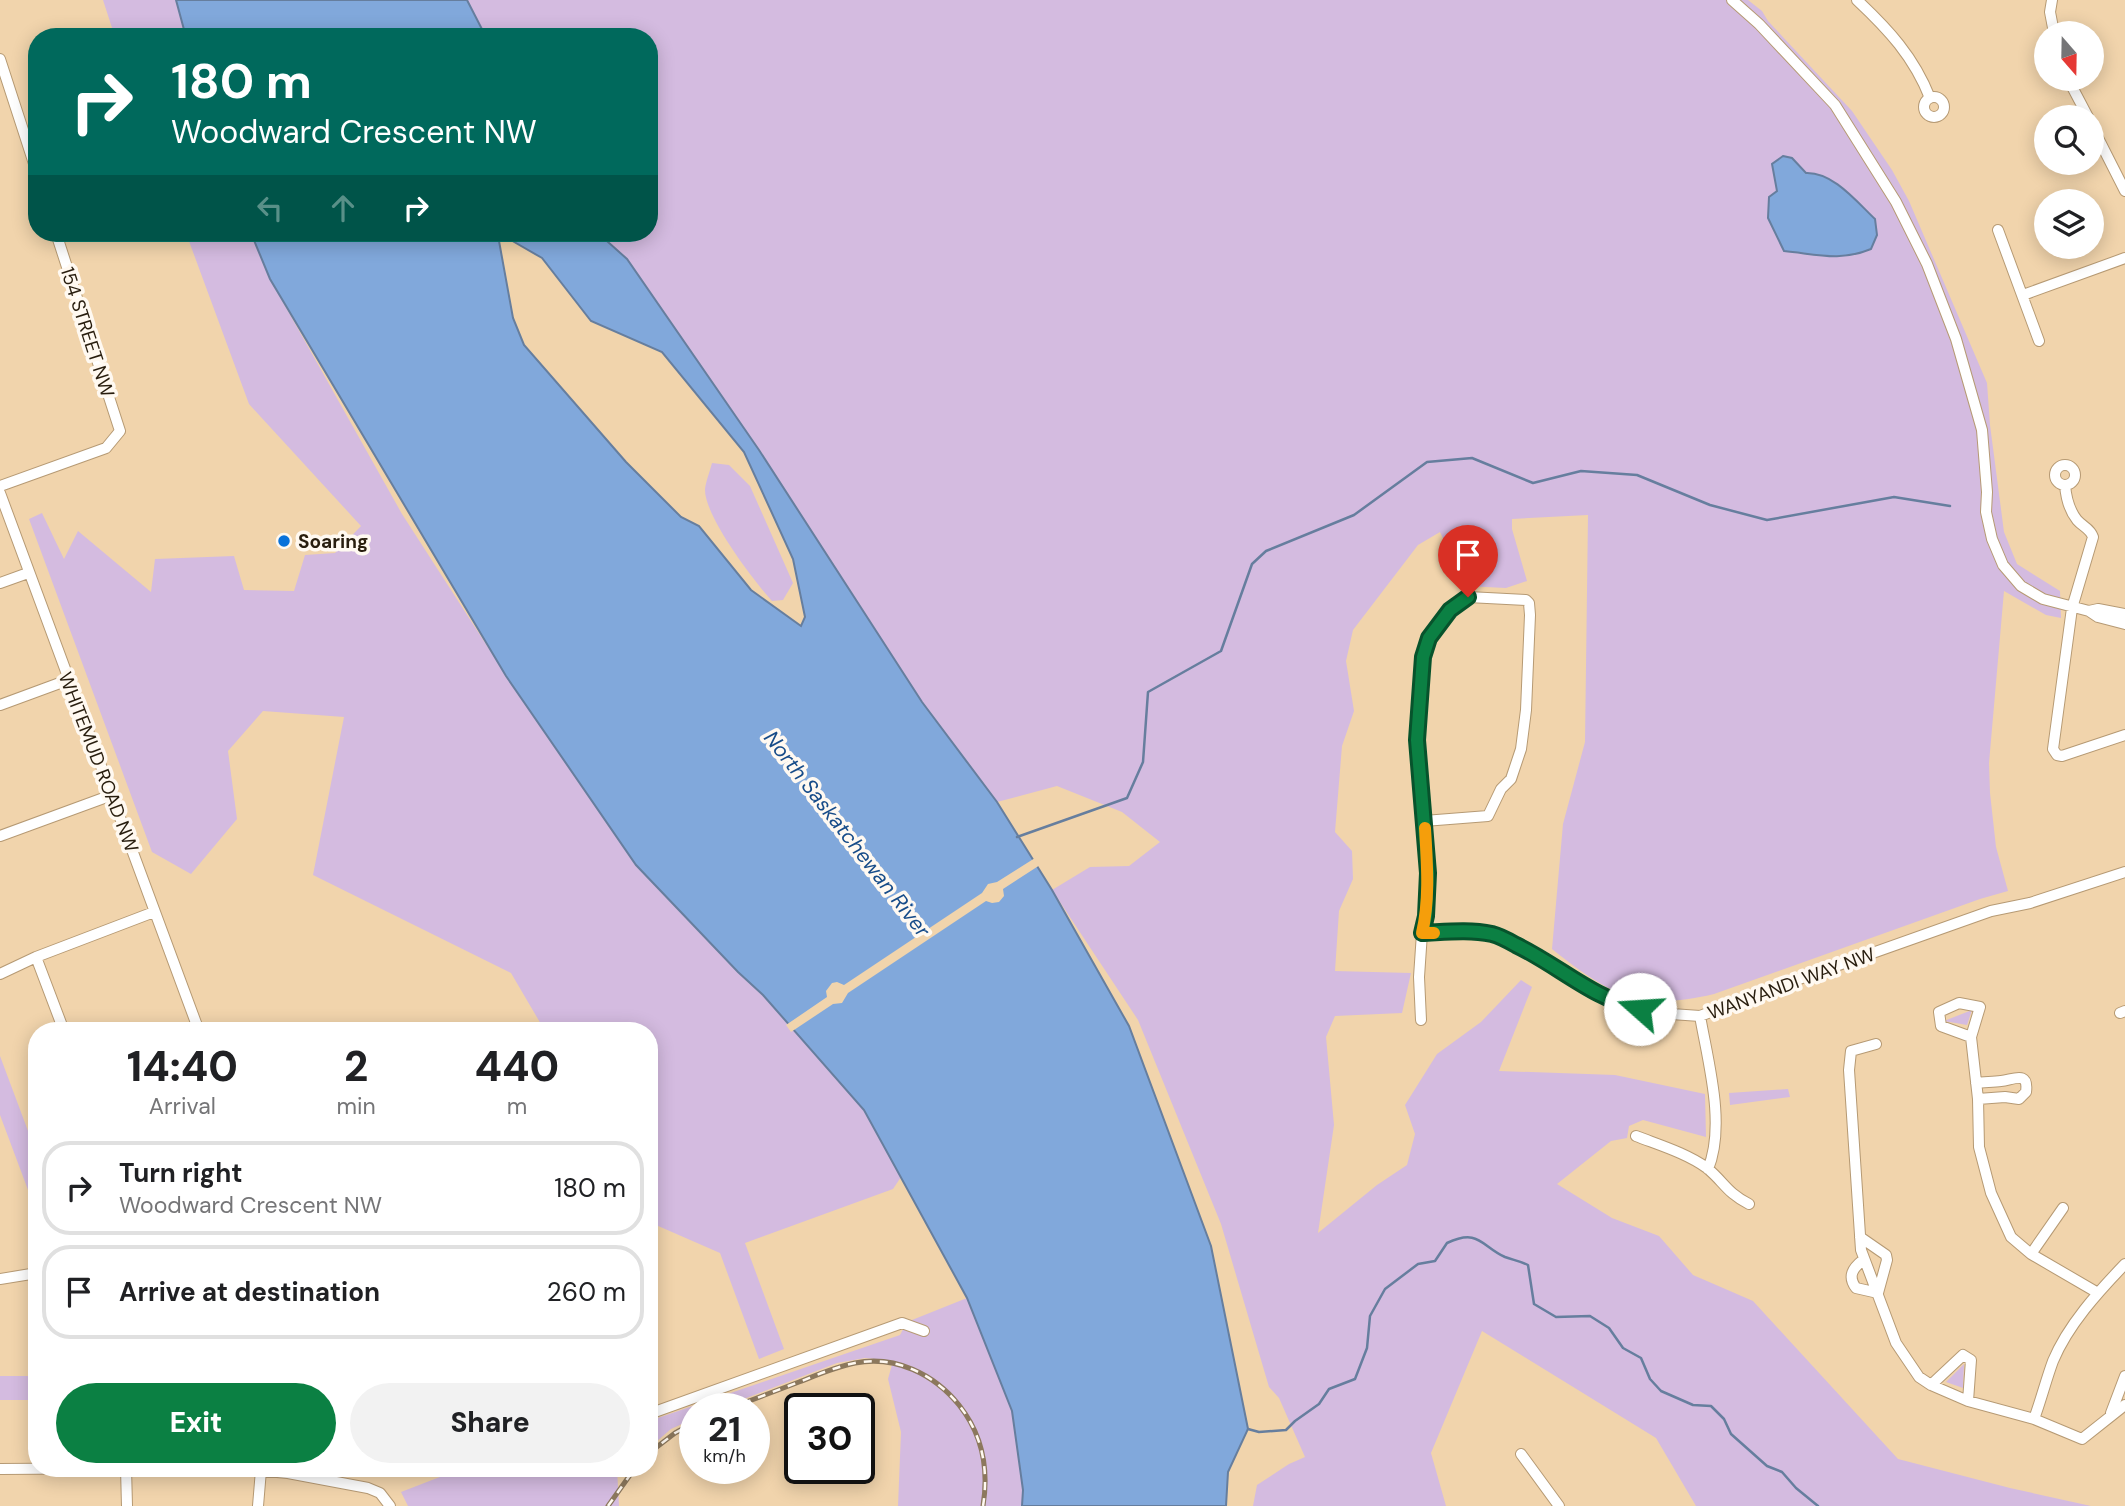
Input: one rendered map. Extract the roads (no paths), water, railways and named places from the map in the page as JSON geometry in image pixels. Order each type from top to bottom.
[{"type":"street","points":[[1732,0],[1759,24],[1835,105],[1896,202],[1927,264],[1956,339],[1982,430],[1986,512],[1992,539],[2003,565],[2021,586],[2043,599],[2072,608],[2125,614]]},
{"type":"street","points":[[1857,0],[1905,49],[1930,98]]},
{"type":"street","points":[[2052,0],[2052,21]]},
{"type":"street","points":[[0,60],[28,146]]},
{"type":"street","points":[[2104,150],[2125,191]]},
{"type":"street","points":[[1998,230],[2039,341]]},
{"type":"street","name":"154 STREET NW","points":[[0,486],[106,448],[120,431],[59,242]]},
{"type":"street","points":[[2023,295],[2125,258]]},
{"type":"street","points":[[2065,485],[2066,495],[2077,520],[2092,532],[2094,537],[2072,608],[2053,750],[2062,756],[2125,735]]},
{"type":"street","name":"WHITEMUD ROAD NW","points":[[0,494],[196,1022]]},
{"type":"street","points":[[0,583],[28,573]]},
{"type":"street","points":[[1421,1020],[1419,977],[1428,873],[1417,740],[1423,657],[1429,638],[1450,610],[1468,597],[1526,600],[1529,603],[1530,615],[1526,710],[1521,748],[1511,779],[1501,789],[1488,816],[1424,821]]},
{"type":"street","points":[[2090,611],[2098,617],[2125,624]]},
{"type":"street","points":[[0,705],[68,680]]},
{"type":"street","points":[[0,836],[112,795]]},
{"type":"street","name":"WANYANDI WAY NW","points":[[1422,933],[1467,931],[1494,934],[1529,951],[1589,989],[1623,1005],[1657,1013],[1700,1016],[1992,911],[2030,903],[2125,872]]},
{"type":"street","points":[[0,974],[36,957],[154,912]]},
{"type":"street","points":[[36,957],[61,1022]]},
{"type":"street","points":[[1700,1016],[1715,1119],[1715,1153],[1708,1169]]},
{"type":"street","points":[[1971,1037],[1978,1099],[1979,1147],[1986,1182],[2011,1237],[2031,1254],[2098,1293]]},
{"type":"street","points":[[1877,1044],[1850,1051],[1860,1237],[1863,1260],[1896,1343],[1919,1377],[1968,1401],[2034,1419],[2082,1439],[2125,1405]]},
{"type":"street","points":[[1976,1083],[2016,1077],[2023,1079],[2027,1085],[2026,1092],[2019,1099],[1978,1099]]},
{"type":"street","points":[[1636,1136],[1686,1156],[1708,1169],[1732,1196],[1749,1204]]},
{"type":"street","points":[[2031,1254],[2063,1208]]},
{"type":"street","points":[[1860,1237],[1886,1255],[1878,1293]]},
{"type":"street","points":[[1863,1260],[1853,1271],[1852,1282],[1856,1288],[1878,1293]]},
{"type":"street","points":[[2034,1419],[2054,1359],[2098,1293],[2125,1264]]},
{"type":"street","points":[[0,1279],[28,1274]]},
{"type":"street","points":[[658,1411],[902,1323],[924,1331]]},
{"type":"street","points":[[1931,1385],[1963,1355],[1971,1360],[1968,1401]]},
{"type":"street","points":[[2111,1414],[2125,1376]]},
{"type":"street","points":[[1521,1454],[1559,1506]]},
{"type":"street","points":[[0,1469],[28,1469]]},
{"type":"street","points":[[126,1477],[127,1506]]},
{"type":"street","points":[[258,1506],[260,1477]]},
{"type":"street","points":[[315,1477],[368,1488],[380,1493],[390,1506]]},
{"type":"water","points":[[176,0],[467,0],[481,28],[184,28]]},
{"type":"water","points":[[1783,156],[1792,158],[1806,173],[1826,177],[1835,182],[1875,219],[1877,235],[1871,249],[1838,256],[1784,251],[1768,218],[1769,197],[1777,191],[1772,164]]},
{"type":"water","name":"North Saskatchewan River","points":[[255,242],[499,242],[513,318],[524,345],[626,462],[681,517],[699,526],[751,590],[801,626],[805,617],[793,559],[744,452],[662,352],[591,321],[542,258],[514,242],[608,242],[627,259],[759,450],[922,702],[997,802],[1052,890],[1129,1026],[1211,1246],[1248,1429],[1228,1472],[1226,1506],[1022,1506],[1023,1490],[1012,1411],[967,1298],[864,1110],[763,995],[636,865],[506,676],[270,279]]},
{"type":"waterway","points":[[1017,837],[1127,798],[1143,762],[1148,692],[1221,651],[1252,564],[1266,551],[1354,515],[1427,462],[1472,458],[1533,483],[1581,471],[1637,475],[1710,505],[1767,520],[1894,497],[1950,506]]},
{"type":"waterway","points":[[1248,1429],[1259,1432],[1286,1430],[1319,1404],[1329,1389],[1355,1379],[1367,1348],[1370,1316],[1385,1289],[1418,1264],[1435,1261],[1447,1243],[1466,1237],[1479,1240],[1497,1253],[1528,1265],[1534,1304],[1556,1317],[1590,1316],[1609,1328],[1623,1348],[1641,1358],[1650,1379],[1661,1391],[1693,1405],[1711,1406],[1724,1419],[1731,1434],[1767,1466],[1782,1472],[1818,1506]]},
{"type":"railway","points":[[769,1393],[855,1363],[885,1362],[913,1369],[938,1384],[967,1416],[982,1452],[985,1479],[983,1506]]},
{"type":"railway","points":[[658,1446],[679,1431]]},
{"type":"railway","points":[[608,1506],[629,1477]]},
{"type":"place","name":"Soaring","points":[[284,541]]}]
